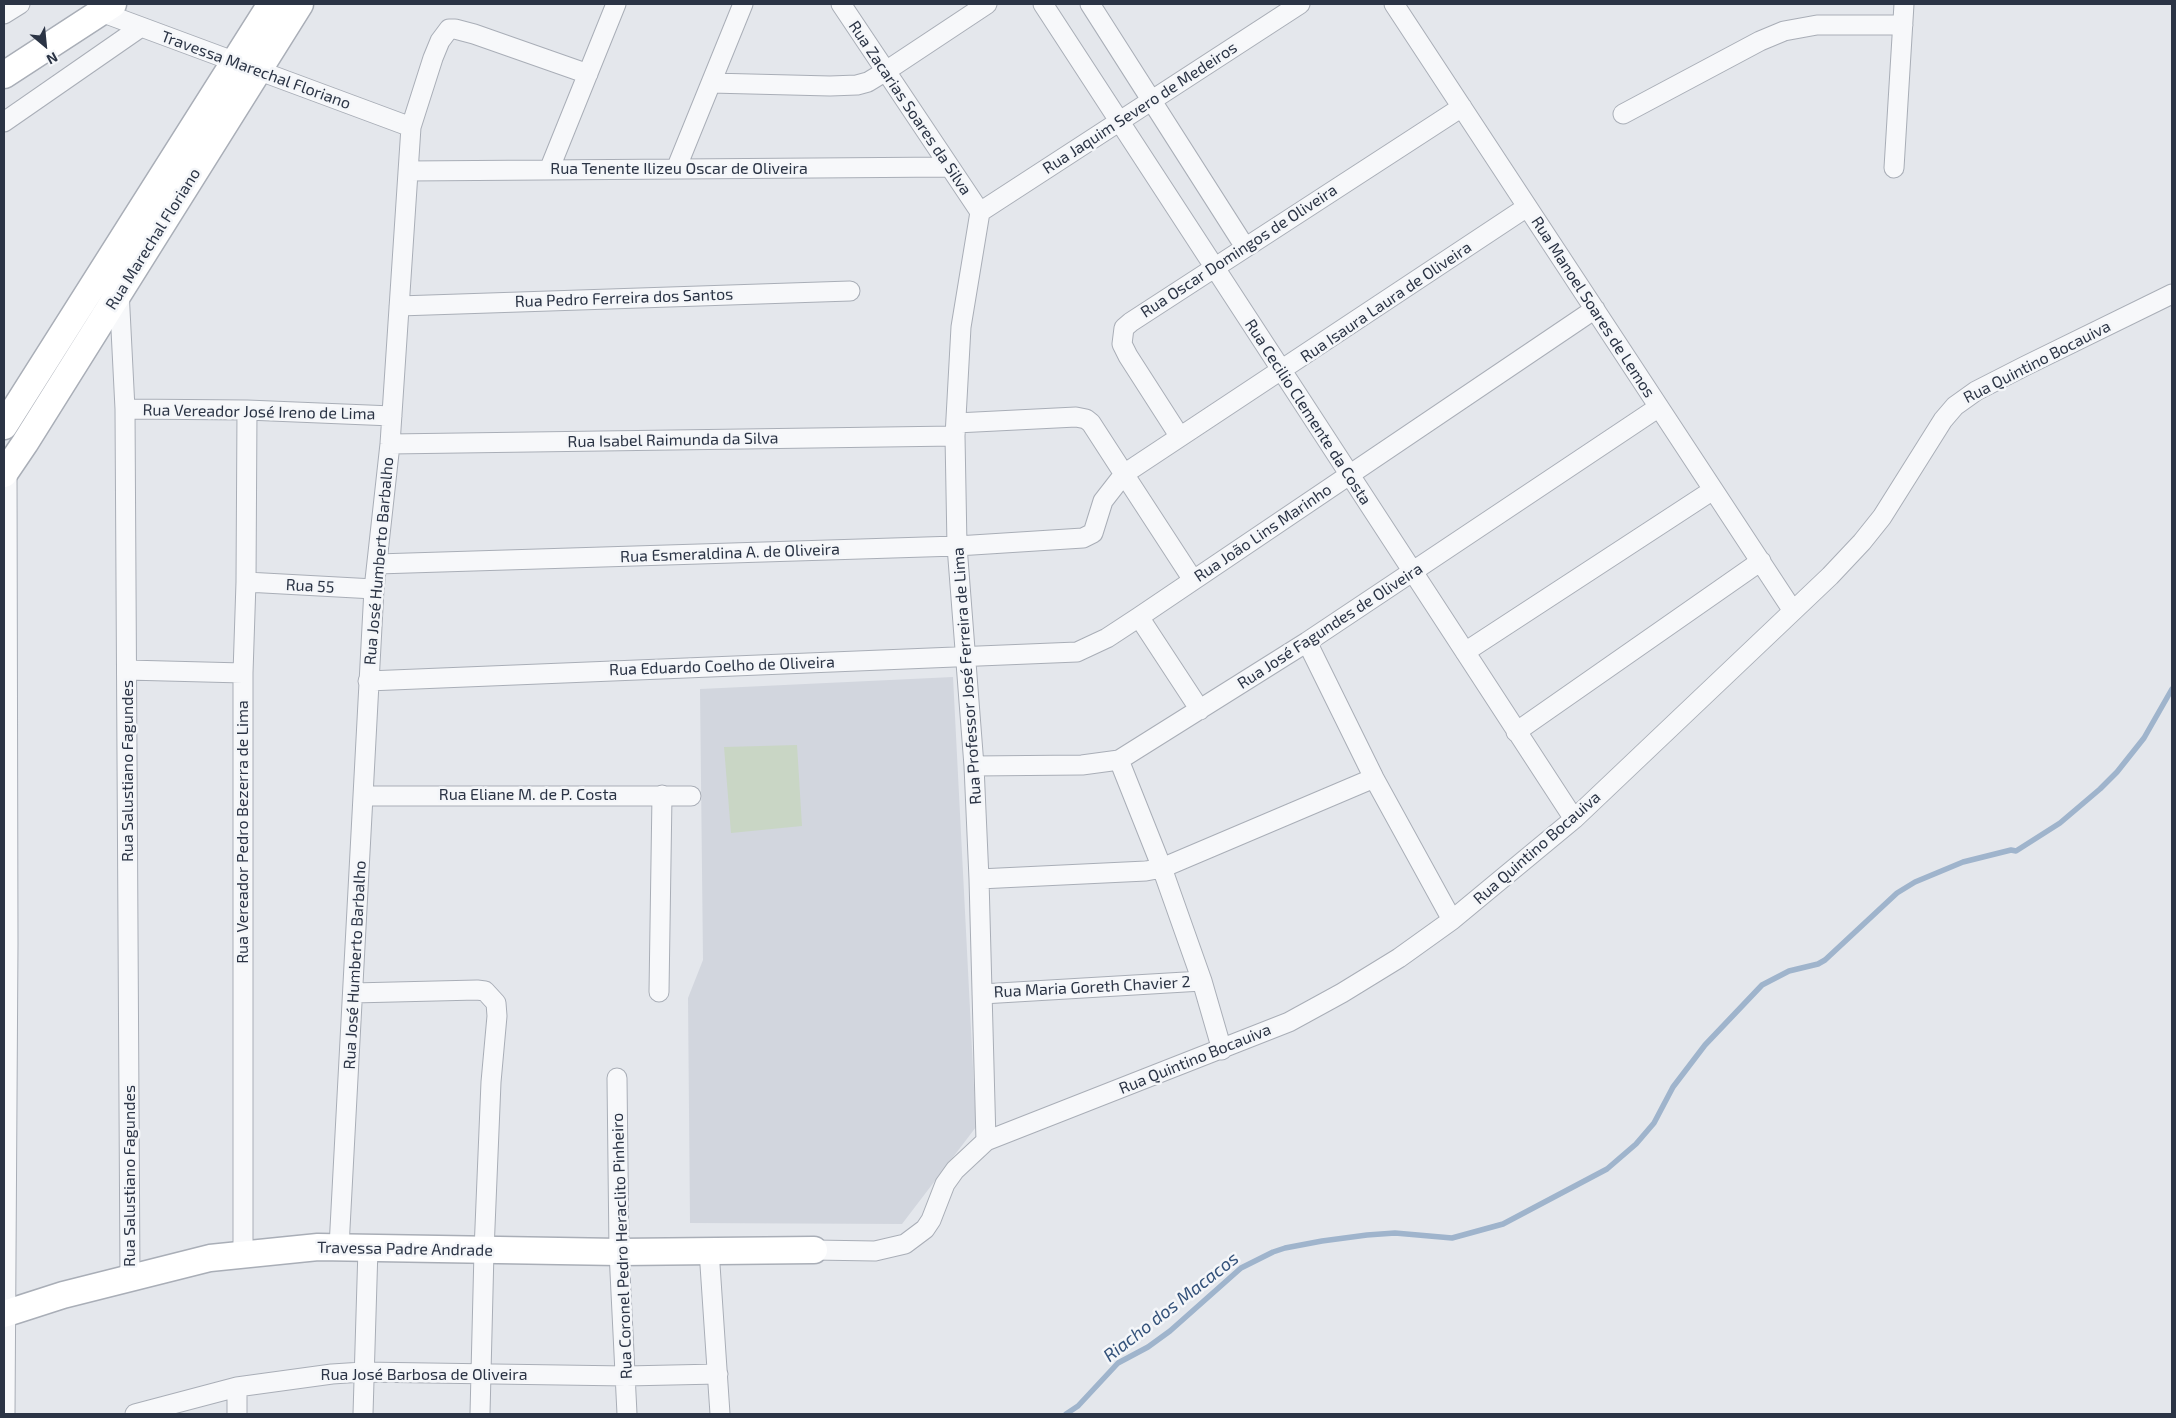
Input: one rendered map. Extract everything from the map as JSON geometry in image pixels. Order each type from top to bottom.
[{"type":"street","points":[[4,14],[19,4]]},
{"type":"street","name":"Rua Marechal Floriano","points":[[246,67],[271,4]]},
{"type":"street","name":"Rua Marechal Floriano","points":[[5,469],[110,284],[246,67],[300,4]]},
{"type":"street","points":[[550,170],[616,4]]},
{"type":"street","points":[[676,169],[743,4]]},
{"type":"street","name":"Rua Zacarias Soares da Silva","points":[[841,4],[980,212]]},
{"type":"street","points":[[711,83],[844,86],[868,82],[986,4]]},
{"type":"street","name":"Rua Cecilio Clemente da Costa","points":[[1044,4],[1574,819]]},
{"type":"street","points":[[1090,4],[1245,248]]},
{"type":"street","name":"Rua Jaquim Severo de Medeiros","points":[[980,212],[1300,4]]},
{"type":"street","name":"Rua Manoel Soares de Lemos","points":[[1394,4],[1793,611]]},
{"type":"street","points":[[1894,168],[1904,4]]},
{"type":"street","name":"Travessa Marechal Floriano","points":[[107,8],[141,27],[411,127]]},
{"type":"street","points":[[4,75],[107,8]]},
{"type":"street","points":[[1623,114],[1760,41],[1784,31],[1817,25],[1903,25]]},
{"type":"street","points":[[4,122],[141,27]]},
{"type":"street","name":"Rua José Humberto Barbalho","points":[[339,1247],[364,796],[368,681],[374,589],[390,444],[411,127],[433,58],[440,41],[450,29],[474,34],[588,74]]},
{"type":"street","name":"Rua Oscar Domingos de Oliveira","points":[[1180,437],[1128,356],[1122,344],[1121,335],[1124,328],[1214,267],[1462,107]]},
{"type":"street","name":"Rua Tenente Ilizeu Oscar de Oliveira","points":[[408,171],[950,167]]},
{"type":"street","name":"Rua Isaura Laura de Oliveira","points":[[1084,538],[1093,533],[1102,501],[1124,474],[1528,207]]},
{"type":"street","name":"Rua Professor José Ferreira de Lima","points":[[980,212],[961,327],[956,429],[957,546],[974,766],[979,879],[986,1141]]},
{"type":"street","name":"Rua Marechal Floriano","points":[[4,426],[110,284]]},
{"type":"street","name":"Rua Salustiano Fagundes","points":[[110,284],[125,409],[130,1278]]},
{"type":"street","name":"Rua Pedro Ferreira dos Santos","points":[[399,306],[850,291]]},
{"type":"street","name":"Rua Quintino Bocauiva","points":[[814,1250],[875,1251],[906,1244],[925,1229],[931,1220],[945,1184],[955,1170],[986,1141],[1222,1050],[1289,1022],[1342,993],[1399,958],[1452,920],[1574,819],[1830,576],[1877,523],[1943,420],[1955,406],[1976,391],[2172,294]]},
{"type":"street","name":"Rua João Lins Marinho","points":[[1077,652],[1107,638],[1139,617],[1595,309]]},
{"type":"street","name":"Rua José Fagundes de Oliveira","points":[[974,766],[1082,765],[1119,760],[1307,642],[1659,407]]},
{"type":"street","name":"Rua Vereador José Ireno de Lima","points":[[125,409],[247,410],[392,416]]},
{"type":"street","name":"Rua Vereador Pedro Bezerra de Lima","points":[[243,1254],[243,673],[246,582],[247,410]]},
{"type":"street","name":"Rua Isabel Raimunda da Silva","points":[[390,444],[956,429],[1076,417],[1086,419],[1091,423],[1124,474]]},
{"type":"street","points":[[5,469],[5,1414]]},
{"type":"street","points":[[1124,474],[1193,580]]},
{"type":"street","points":[[1465,652],[1714,490]]},
{"type":"street","name":"Rua Esmeraldina A. de Oliveira","points":[[377,564],[957,546],[1084,538]]},
{"type":"street","points":[[1516,732],[1761,562]]},
{"type":"street","name":"Rua 55","points":[[246,582],[374,589]]},
{"type":"street","points":[[1139,617],[1200,710]]},
{"type":"street","points":[[1307,642],[1374,778],[1452,920]]},
{"type":"street","name":"Rua Eduardo Coelho de Oliveira","points":[[368,681],[1077,652]]},
{"type":"street","points":[[127,670],[243,673]]},
{"type":"street","points":[[1119,760],[1162,868],[1202,981],[1222,1050]]},
{"type":"street","points":[[979,879],[1146,872],[1162,868],[1374,778]]},
{"type":"street","points":[[659,992],[662,795]]},
{"type":"street","name":"Rua Eliane M. de P. Costa","points":[[364,796],[691,796]]},
{"type":"street","name":"Rua Maria Goreth Chavier 2","points":[[982,994],[1202,981]]},
{"type":"street","points":[[353,992],[485,991],[496,1003],[497,1016],[491,1082],[484,1251],[480,1414]]},
{"type":"street","name":"Rua Coronel Pedro Heraclito Pinheiro","points":[[617,1078],[619,1252],[627,1414]]},
{"type":"street","name":"Travessa Padre Andrade","points":[[5,1314],[63,1295],[210,1258],[318,1247],[619,1252],[814,1250]]},
{"type":"street","points":[[363,1414],[368,1248]]},
{"type":"street","points":[[709,1250],[720,1414]]},
{"type":"street","name":"Rua José Barbosa de Oliveira","points":[[135,1414],[236,1386],[363,1372],[626,1376],[718,1374]]},
{"type":"street","points":[[236,1386],[237,1414]]},
{"type":"shaded area","points":[[953,677],[976,1127],[902,1224],[690,1223],[688,998],[703,960],[700,689]]},
{"type":"green space","points":[[797,745],[802,826],[731,833],[724,747]]},
{"type":"waterway","name":"Riacho dos Macacos","points":[[1066,1414],[1078,1406],[1118,1363],[1148,1347],[1170,1331],[1241,1268],[1273,1252],[1322,1241],[1367,1235],[1395,1233],[1452,1238],[1503,1224],[1607,1169],[1636,1144],[1654,1123],[1673,1087],[1705,1045],[1762,985],[1789,971],[1818,964],[1825,960],[1897,893],[1915,882],[1963,862],[2011,850],[2016,851],[2060,823],[2117,772],[2144,738],[2172,689]]}]
